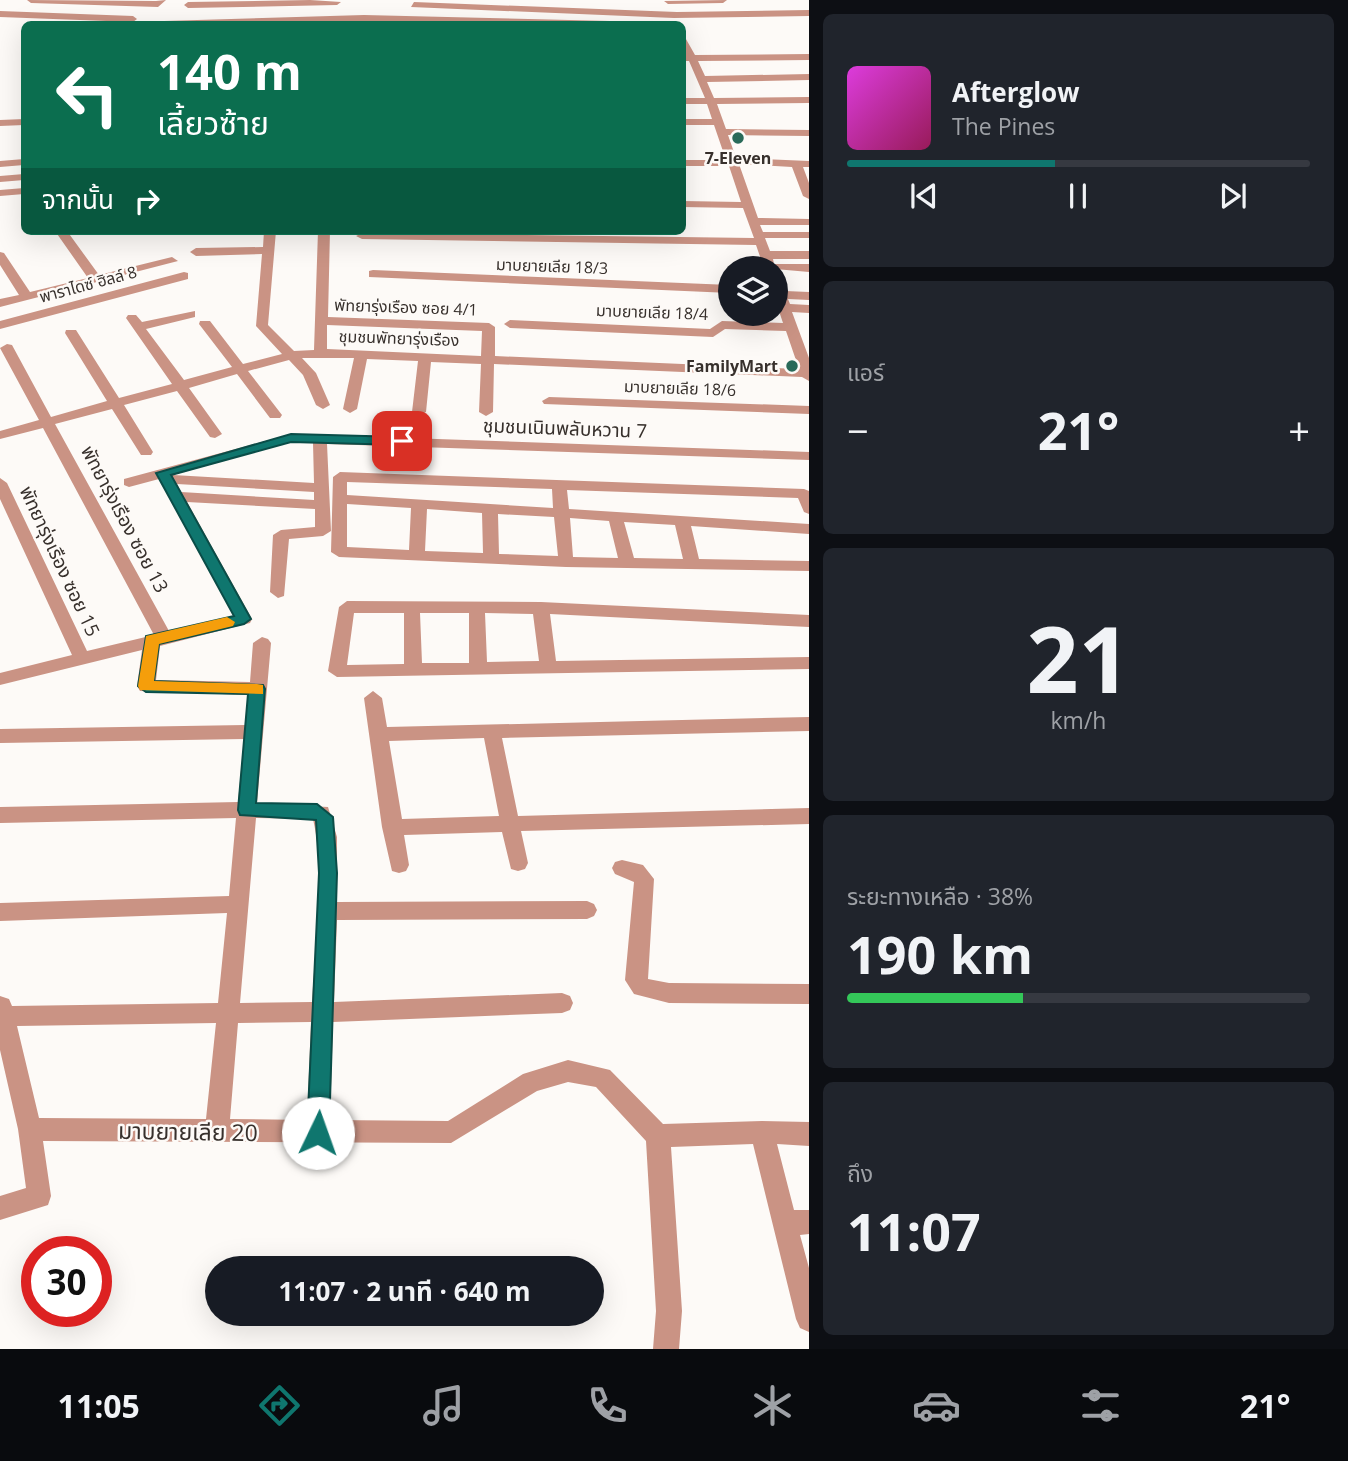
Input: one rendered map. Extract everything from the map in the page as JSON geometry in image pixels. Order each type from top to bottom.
[{"type":"street","points":[[31,0],[160,2]]},
{"type":"street","points":[[674,20],[667,1],[723,0]]},
{"type":"street","points":[[295,21],[296,1]]},
{"type":"street","points":[[207,21],[212,2]]},
{"type":"street","points":[[188,5],[212,2],[339,3],[337,21]]},
{"type":"street","points":[[252,21],[255,2]]},
{"type":"street","points":[[414,5],[674,20],[809,13]]},
{"type":"street","points":[[0,14],[133,19]]},
{"type":"street","points":[[0,24],[21,25]]},
{"type":"street","points":[[686,45],[709,97],[766,256]]},
{"type":"street","points":[[694,66],[809,57]]},
{"type":"street","points":[[694,66],[809,77]]},
{"type":"street","points":[[686,92],[709,97]]},
{"type":"street","points":[[686,100],[709,97],[809,100]]},
{"type":"street","points":[[0,123],[21,122]]},
{"type":"street","points":[[686,123],[809,133]]},
{"type":"street","points":[[0,164],[21,162]]},
{"type":"street","points":[[686,163],[777,166],[779,163],[809,164]]},
{"type":"street","points":[[796,164],[809,196]]},
{"type":"street","points":[[0,178],[21,177]]},
{"type":"street","points":[[0,193],[21,191]]},
{"type":"street","points":[[686,204],[749,205]]},
{"type":"street","points":[[754,221],[809,222]]},
{"type":"street","points":[[64,235],[96,280]]},
{"type":"street","points":[[270,235],[262,326],[309,373],[323,405]]},
{"type":"street","points":[[320,353],[324,235]]},
{"type":"street","points":[[362,236],[762,244],[809,235]]},
{"type":"street","points":[[762,244],[809,255]]},
{"type":"street","points":[[195,251],[269,250]]},
{"type":"street","points":[[0,256],[26,296]]},
{"type":"street","points":[[0,303],[172,261]]},
{"type":"street","points":[[788,267],[809,268]]},
{"type":"street","name":"มาบยายเลีย 18/3","points":[[373,274],[718,288]]},
{"type":"street","name":"พาราไดซ์ ฮิลล์ 8","points":[[0,325],[184,276]]},
{"type":"street","points":[[788,291],[809,296]]},
{"type":"street","points":[[788,308],[809,309]]},
{"type":"street","points":[[191,314],[135,323],[215,434]]},
{"type":"street","points":[[788,316],[807,367]]},
{"type":"street","name":"พัทยารุ่งเรือง ซอย 4/1","points":[[321,321],[489,327],[487,360]]},
{"type":"street","points":[[205,324],[275,415]]},
{"type":"street","name":"มาบยายเลีย 18/4","points":[[510,324],[713,333],[722,325],[792,327]]},
{"type":"street","points":[[71,334],[146,452]]},
{"type":"street","name":"พัทยารุ่งเรือง ซอย 13","points":[[7,348],[49,422],[158,638]]},
{"type":"street","name":"ชุมชนพัทยารุ่งเรือง","points":[[0,435],[292,355],[320,353],[487,360],[807,367]]},
{"type":"street","points":[[350,409],[361,354]]},
{"type":"street","points":[[418,412],[425,357]]},
{"type":"street","points":[[486,412],[487,360]]},
{"type":"street","name":"มาบยายเลีย 18/6","points":[[549,401],[809,410]]},
{"type":"street","name":"ชุมชนเนินพลับหวาน 7","points":[[129,482],[166,476],[291,438],[809,456]]},
{"type":"street","points":[[278,592],[281,535],[323,531],[320,438]]},
{"type":"street","points":[[166,476],[322,488]]},
{"type":"street","points":[[0,679],[244,619],[166,476]]},
{"type":"street","points":[[809,509],[804,494],[340,477],[342,499],[339,552],[566,562],[809,566]]},
{"type":"street","name":"พัทยารุ่งเรือง ซอย 15","points":[[0,483],[82,658]]},
{"type":"street","points":[[559,485],[566,562]]},
{"type":"street","points":[[179,497],[323,505]]},
{"type":"street","points":[[342,499],[616,519],[809,529]]},
{"type":"street","points":[[417,556],[419,506]]},
{"type":"street","points":[[489,510],[491,558]]},
{"type":"street","points":[[616,519],[627,563]]},
{"type":"street","points":[[682,522],[692,564]]},
{"type":"street","points":[[809,621],[541,608],[347,607],[337,671],[809,663]]},
{"type":"street","points":[[477,607],[478,668]]},
{"type":"street","points":[[412,608],[413,669]]},
{"type":"street","points":[[541,608],[548,666]]},
{"type":"street","points":[[158,638],[146,686],[257,689]]},
{"type":"street","points":[[217,1132],[261,643]]},
{"type":"street","points":[[373,698],[399,865]]},
{"type":"street","points":[[380,734],[809,724]]},
{"type":"street","points":[[491,730],[518,863]]},
{"type":"street","points":[[0,736],[253,732]]},
{"type":"street","points":[[0,815],[246,810],[321,812],[327,837],[327,911],[318,1133]]},
{"type":"street","points":[[393,827],[511,822],[809,817]]},
{"type":"street","points":[[622,868],[636,871],[644,879],[636,980],[642,987],[669,993],[809,994]]},
{"type":"street","points":[[0,912],[237,904]]},
{"type":"street","points":[[327,911],[587,910]]},
{"type":"street","points":[[0,1208],[39,1196],[30,1129],[2,1010],[412,1011],[562,1003]]},
{"type":"street","name":"มาบยายเลีย 20","points":[[30,1129],[451,1132],[531,1082],[568,1071],[602,1078],[658,1136]]},
{"type":"street","points":[[666,1349],[669,1311],[658,1136],[762,1132],[809,1134]]},
{"type":"street","points":[[762,1132],[797,1223],[809,1319]]},
{"type":"slow traffic","points":[[227,622],[152,640],[146,686],[257,689]]},
{"type":"place","name":"7-Eleven","points":[[738,138]]},
{"type":"place","name":"FamilyMart","points":[[792,366]]},
{"type":"route","points":[[318,1133],[328,873],[324,817],[317,811],[246,810],[257,689],[146,686],[152,640],[244,619],[179,497],[163,473],[291,438],[402,441]]}]
